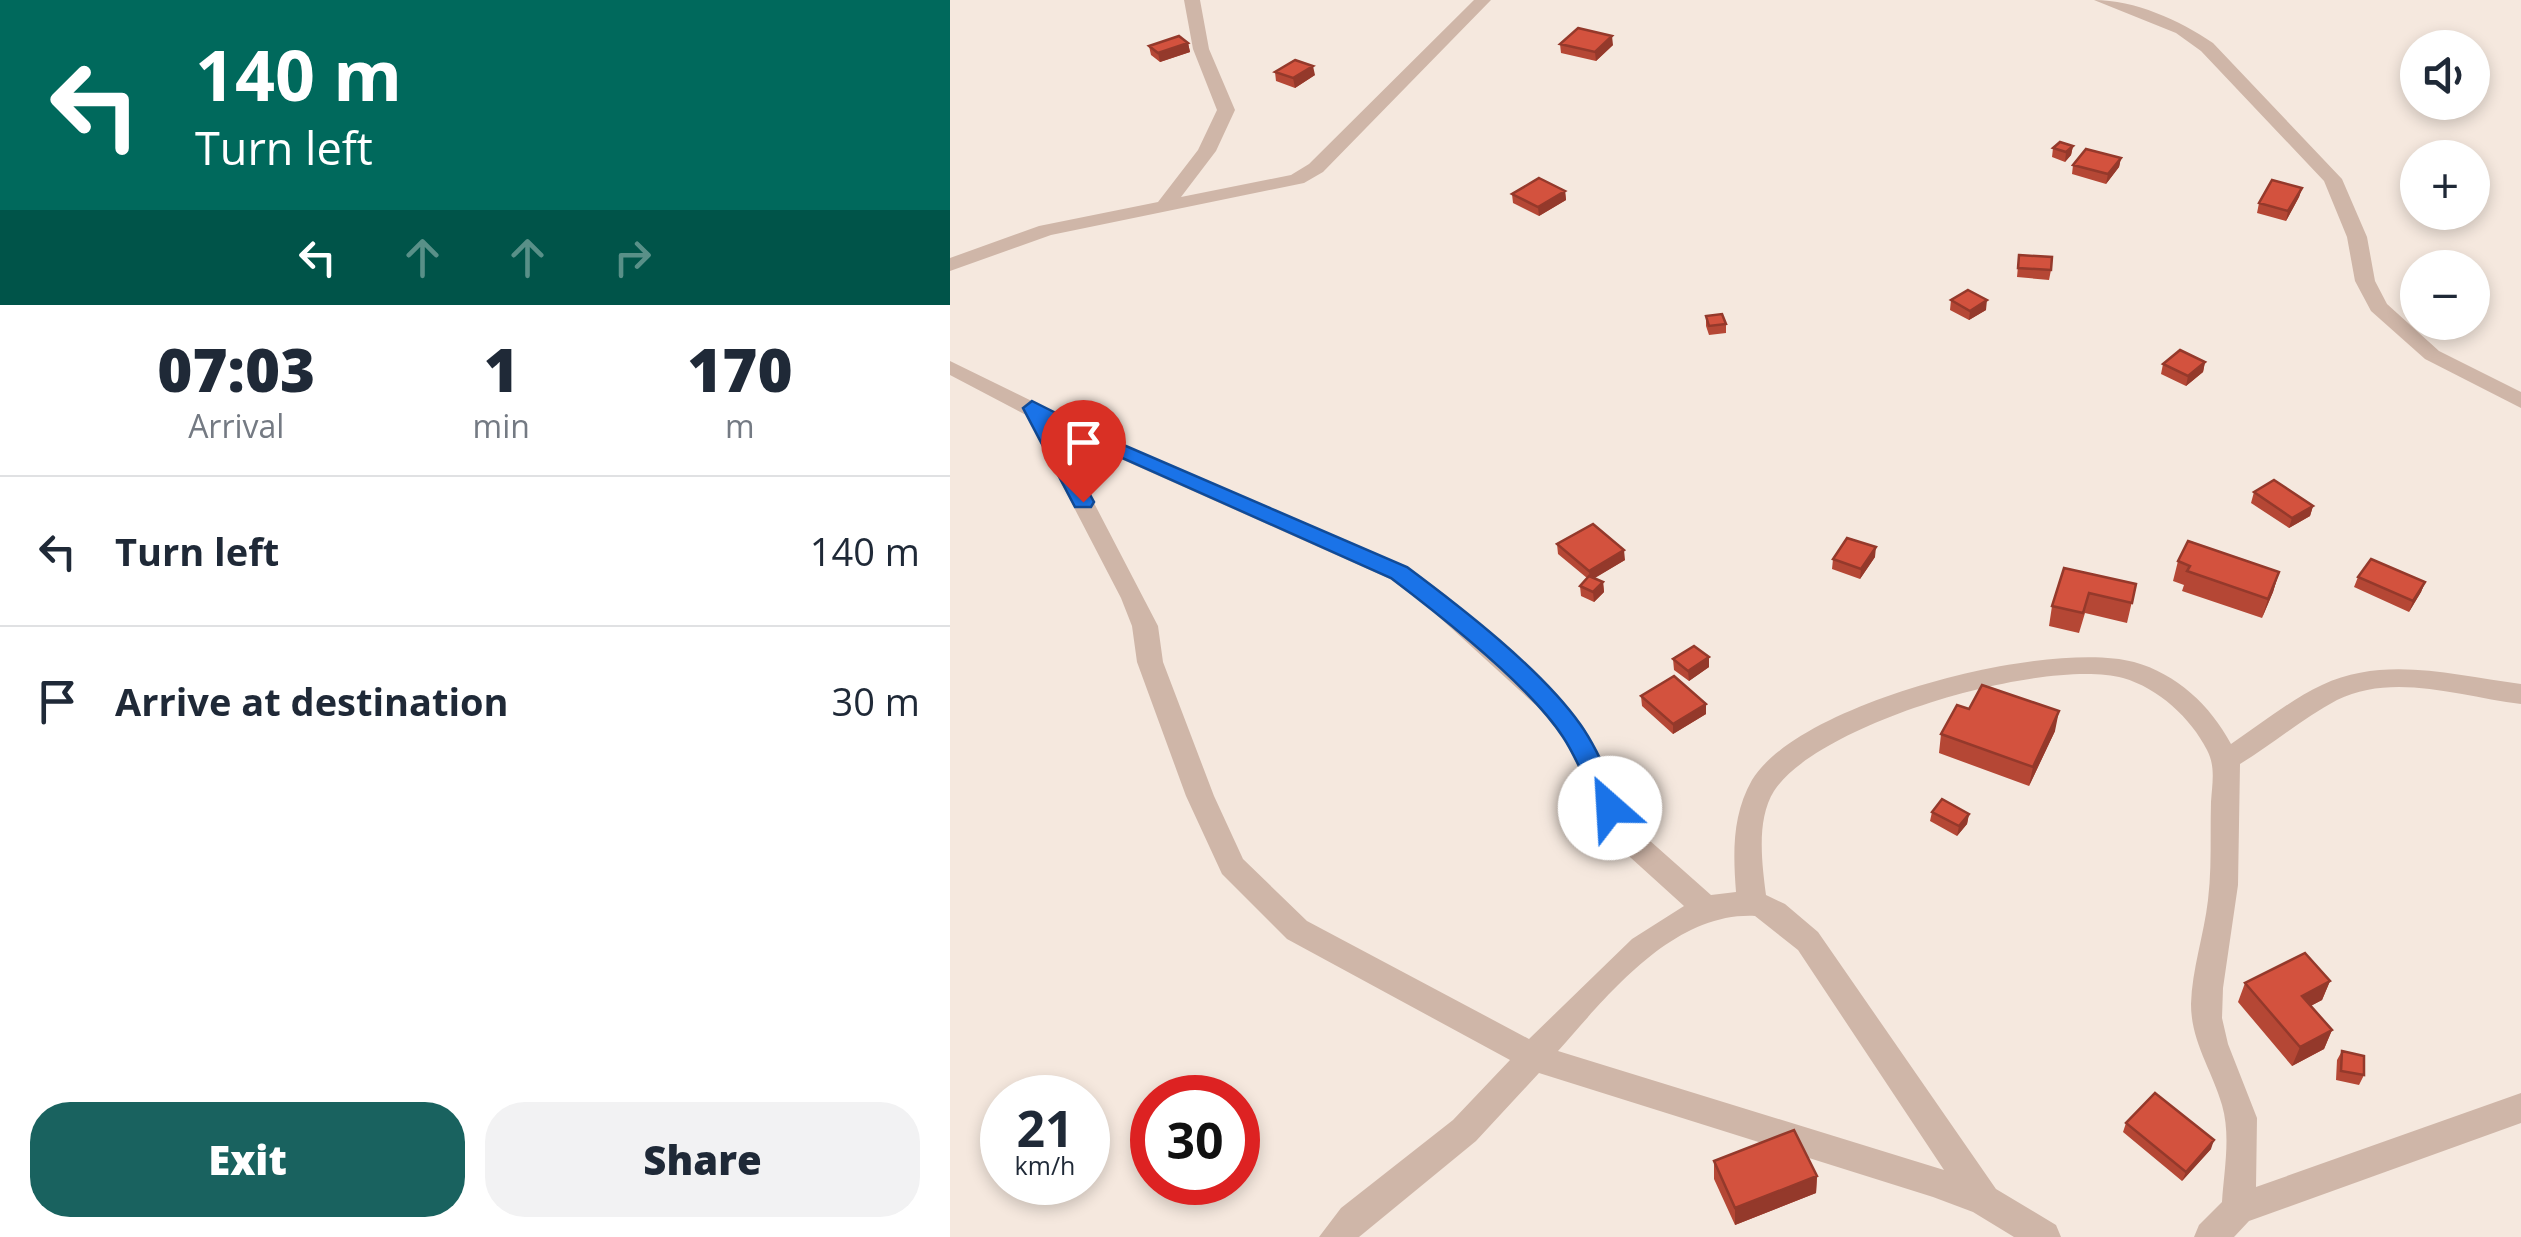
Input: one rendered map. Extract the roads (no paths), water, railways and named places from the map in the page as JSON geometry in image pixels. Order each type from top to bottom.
[{"type":"street","points":[[1165,205],[1207,151],[1226,110],[1202,49],[1192,0]]},
{"type":"street","points":[[950,266],[1046,230],[1278,185],[1316,168],[1483,0]]},
{"type":"street","points":[[2102,0],[2182,30],[2207,47],[2332,179],[2357,237],[2365,281],[2378,306],[2432,356],[2521,402]]},
{"type":"street","points":[[950,367],[1091,438],[1399,573],[1437,601],[1549,702],[1574,733],[1630,840],[1704,907]]},
{"type":"street","points":[[1032,408],[1133,598],[1144,626],[1150,662],[1200,796],[1232,866],[1297,930],[1533,1057],[1984,1200],[2044,1237]]},
{"type":"street","points":[[1752,902],[1746,840],[1752,809],[1766,780],[1818,741],[1858,720],[1940,688],[2062,669],[2114,666],[2170,688],[2204,724],[2226,759],[2224,895],[2206,1016],[2212,1046],[2241,1116],[2238,1209]]},
{"type":"street","points":[[2226,759],[2332,691],[2373,681],[2448,681],[2521,694]]},
{"type":"street","points":[[1336,1237],[1354,1217],[1480,1117],[1598,986],[1680,920],[1704,907],[1752,902],[1785,920],[1808,941],[1984,1200]]},
{"type":"street","points":[[2211,1237],[2238,1209],[2521,1108]]}]
